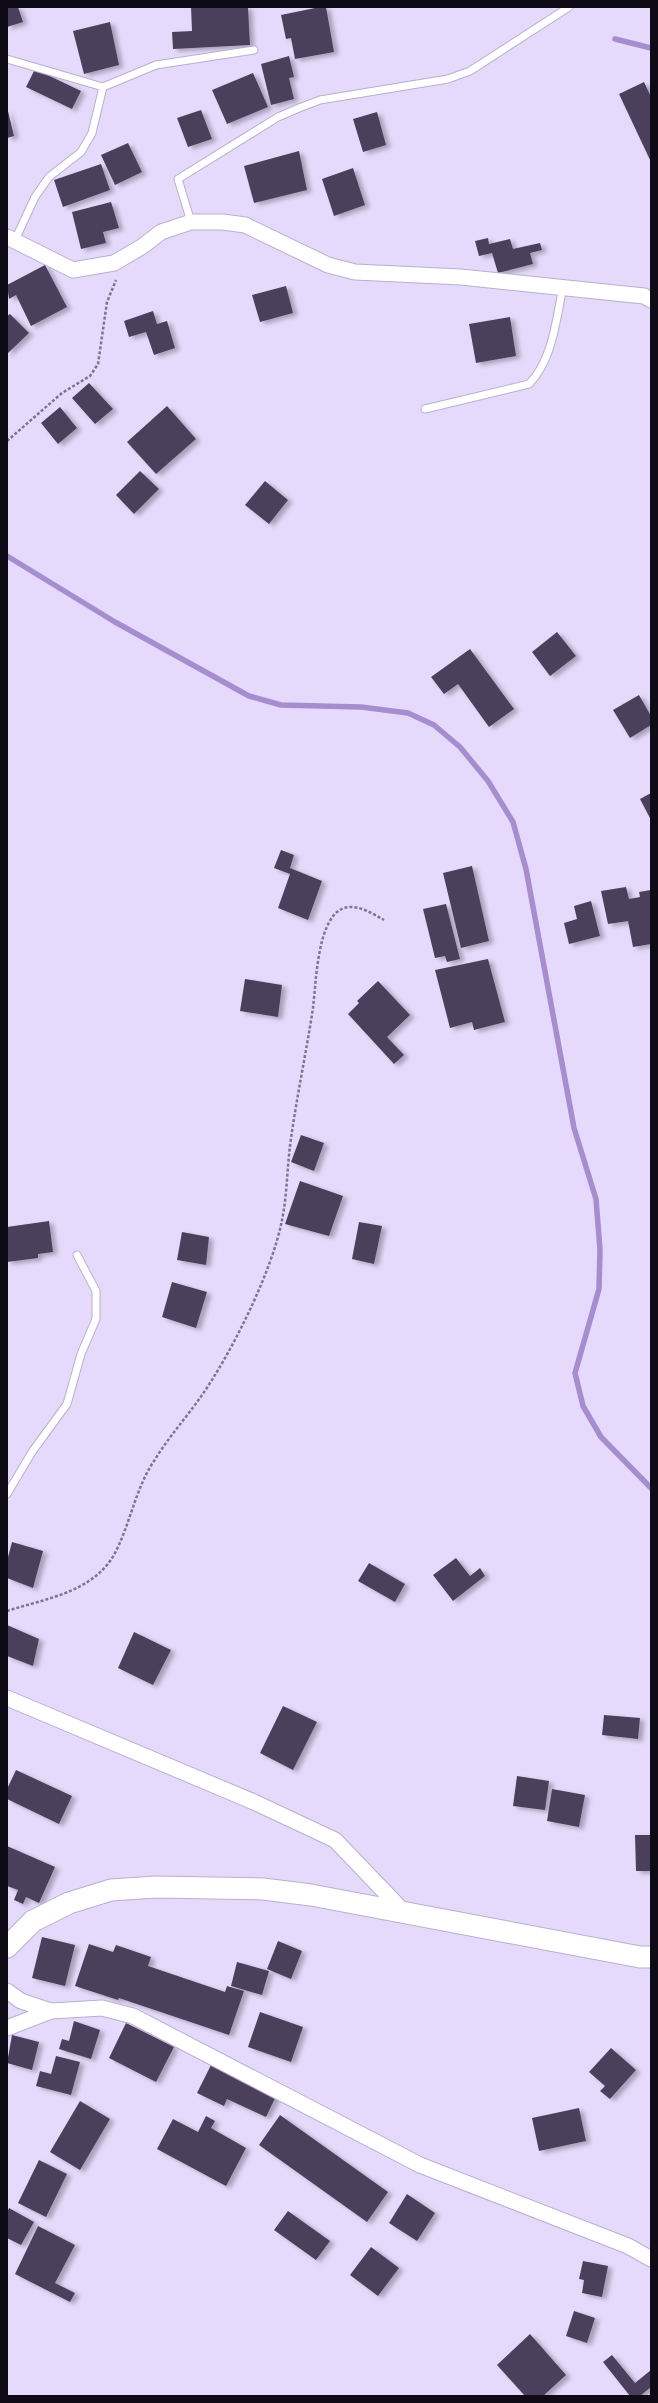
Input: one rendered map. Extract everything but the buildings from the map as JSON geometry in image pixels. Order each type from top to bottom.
[{"type":"street","points":[[11,239],[61,266],[73,270],[114,263],[161,232],[191,222],[223,222],[245,225],[328,265],[355,272],[461,277],[644,296],[651,300]]},
{"type":"street","points":[[7,1698],[254,1802],[335,1840],[405,1913]]},
{"type":"street","points":[[7,1947],[33,1921],[69,1903],[111,1890],[156,1887],[263,1889],[311,1895],[647,1958]]},
{"type":"street","points":[[7,1991],[21,2001],[51,2011]]},
{"type":"street","points":[[7,2028],[51,2011],[102,2008],[132,2016],[339,2121],[420,2165],[628,2246],[651,2259]]},
{"type":"lane","points":[[191,222],[178,179],[278,117],[320,100],[448,79],[470,71],[569,7]]},
{"type":"lane","points":[[7,59],[103,87],[156,65],[254,50]]},
{"type":"lane","points":[[11,239],[35,197],[49,177],[81,152],[92,133],[103,87]]},
{"type":"lane","points":[[425,409],[529,384],[539,374],[546,358],[563,287]]},
{"type":"lane","points":[[7,1494],[32,1452],[66,1404],[81,1354],[96,1319],[96,1291],[77,1255]]},
{"type":"path","points":[[7,441],[56,398],[90,376],[98,364],[107,302],[125,257]]},
{"type":"path","points":[[7,1611],[74,1590],[90,1582],[107,1566],[117,1550],[142,1481],[166,1441],[201,1397],[239,1332],[264,1276],[282,1221],[290,1144],[305,1063],[322,940],[332,918],[342,908],[359,906],[384,920]]},
{"type":"waterway","points":[[615,39],[651,48]]},
{"type":"waterway","points":[[7,556],[115,622],[249,696],[281,705],[361,707],[408,713],[434,725],[460,747],[488,781],[513,822],[526,869],[574,1128],[596,1199],[600,1250],[599,1289],[575,1373],[583,1406],[601,1437],[651,1488]]}]
